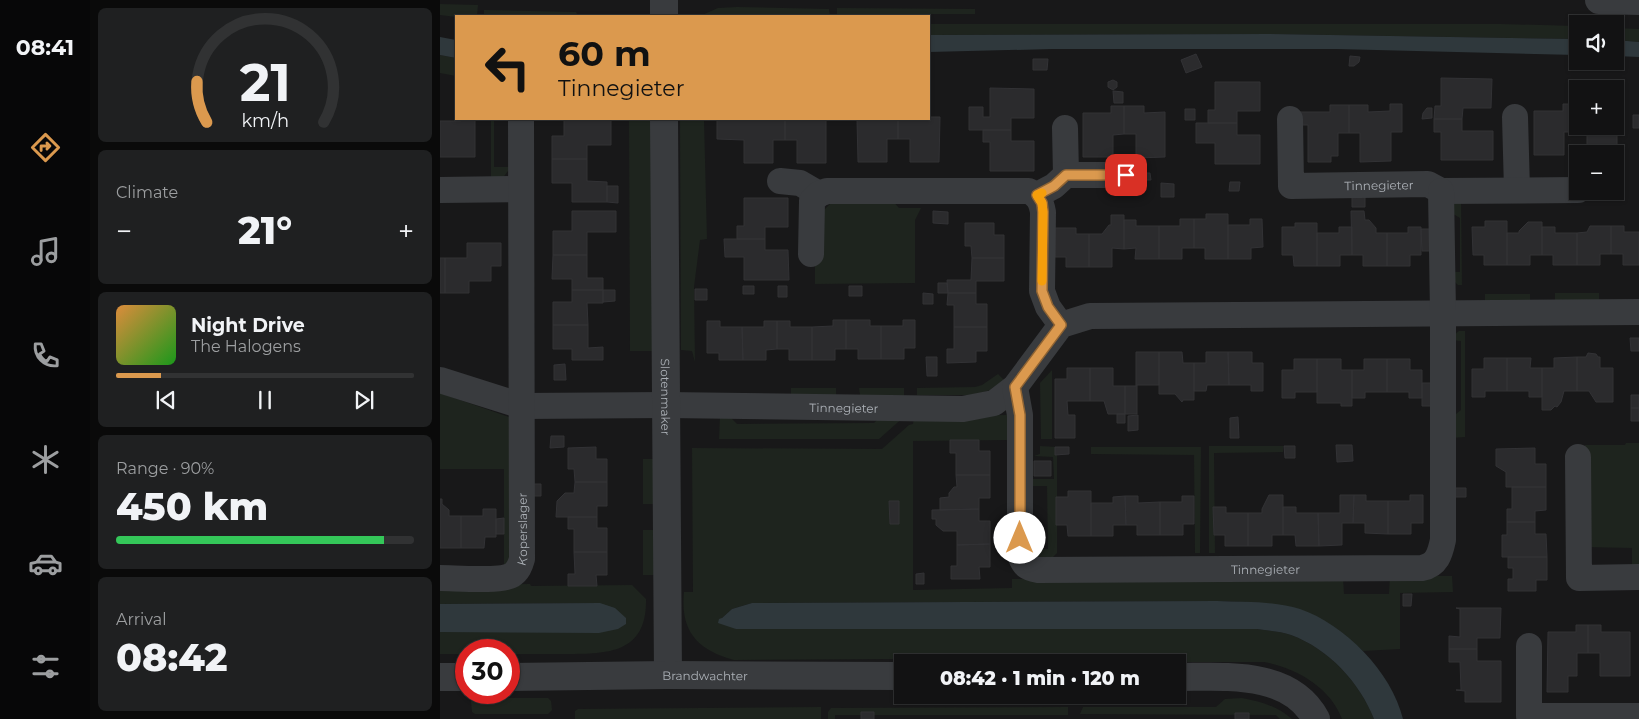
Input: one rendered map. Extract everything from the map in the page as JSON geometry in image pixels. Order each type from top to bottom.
[{"type":"street","points":[[664,0],[664,15]]},
{"type":"street","points":[[1598,0],[1639,2]]},
{"type":"street","points":[[1515,118],[1517,190]]},
{"type":"street","name":"Tinnegieter","points":[[1290,119],[1291,186],[1428,184],[1441,191],[1569,190]]},
{"type":"street","name":"Koperslager","points":[[440,578],[503,578],[514,574],[520,568],[522,559],[521,120]]},
{"type":"street","name":"Slotenmaker","points":[[664,120],[668,675]]},
{"type":"street","points":[[1065,128],[1066,175]]},
{"type":"street","points":[[1037,195],[1054,186],[1066,175],[1126,175]]},
{"type":"street","points":[[780,181],[800,183],[818,194]]},
{"type":"street","points":[[440,190],[520,189]]},
{"type":"street","points":[[811,254],[812,201],[818,194],[827,191],[1018,190],[1028,191],[1037,195],[1042,203],[1042,291],[1048,307],[1061,325],[1090,316],[1639,312]]},
{"type":"street","name":"Tinnegieter","points":[[1015,387],[1020,415],[1020,555],[1023,565],[1029,569],[1422,568],[1429,566],[1436,561],[1441,551],[1442,540],[1443,312],[1441,191]]},
{"type":"street","name":"Tinnegieter","points":[[667,405],[963,409],[994,403],[1015,387],[1061,325]]},
{"type":"street","points":[[440,380],[522,406],[667,405]]},
{"type":"street","points":[[1578,457],[1578,578],[1639,577]]},
{"type":"street","points":[[1529,646],[1529,718],[1639,716]]},
{"type":"street","name":"Brandwachter","points":[[520,677],[668,675],[894,676]]},
{"type":"street","points":[[440,677],[455,677]]},
{"type":"street","points":[[1186,677],[1242,677],[1281,686],[1307,707],[1316,719]]},
{"type":"shaded area","points":[[440,4],[478,5],[477,15],[455,15],[455,17],[440,15]]},
{"type":"shaded area","points":[[718,8],[829,9],[830,15],[702,15]]},
{"type":"shaded area","points":[[837,8],[975,9],[975,14],[837,15]]},
{"type":"shaded area","points":[[484,10],[576,12],[578,15],[484,15]]},
{"type":"shaded area","points":[[930,24],[1500,24],[1569,26],[1569,39],[1271,34],[930,35]]},
{"type":"shaded area","points":[[1624,28],[1639,29],[1639,42],[1624,41]]},
{"type":"shaded area","points":[[1271,34],[1569,39],[1569,55],[1336,49],[1052,49],[930,52],[930,35]]},
{"type":"shaded area","points":[[440,37],[455,40],[455,58],[440,55]]},
{"type":"shaded area","points":[[1624,41],[1639,42],[1639,57],[1624,56]]},
{"type":"shaded area","points":[[440,55],[455,58],[455,76],[440,73]]},
{"type":"shaded area","points":[[491,120],[494,120],[494,167],[511,167],[502,179],[491,181]]},
{"type":"shaded area","points":[[629,120],[653,120],[654,351],[630,351]]},
{"type":"shaded area","points":[[680,120],[704,120],[707,239],[700,240],[694,287],[695,362],[692,351],[681,350]]},
{"type":"shaded area","points":[[1461,196],[1462,285],[1458,285],[1450,278],[1450,272],[1460,272],[1460,218],[1450,212],[1450,208]]},
{"type":"shaded area","points":[[891,199],[899,208],[921,208],[915,220],[915,283],[815,284],[815,261],[820,214],[834,200]]},
{"type":"shaded area","points":[[1555,293],[1599,293],[1599,301],[1555,301]]},
{"type":"shaded area","points":[[1485,294],[1530,294],[1530,302],[1485,302]]},
{"type":"shaded area","points":[[1459,331],[1465,331],[1465,437],[1451,438],[1451,418],[1461,410],[1461,341],[1451,340],[1451,337]]},
{"type":"shaded area","points":[[1052,370],[1052,439],[1041,439],[1040,383]]},
{"type":"shaded area","points":[[998,374],[1004,380],[990,390],[975,395],[917,395],[917,388],[975,387],[982,385]]},
{"type":"shaded area","points":[[791,388],[836,388],[836,396],[791,396]]},
{"type":"shaded area","points":[[859,388],[904,388],[904,396],[860,395]]},
{"type":"shaded area","points":[[440,393],[509,417],[513,558],[504,568],[504,469],[440,469]]},
{"type":"shaded area","points":[[906,415],[879,439],[719,439],[720,416],[729,416],[737,424],[874,423],[881,416]]},
{"type":"shaded area","points":[[1007,415],[1010,440],[913,441],[913,590],[1012,588],[1012,579],[1343,577],[1344,594],[1389,594],[1390,576],[1452,576],[1453,592],[1400,593],[1400,649],[1363,651],[1345,635],[1312,615],[1279,605],[1260,603],[1217,601],[752,603],[732,609],[722,618],[736,629],[1257,629],[1278,632],[1305,641],[1330,658],[1352,680],[1374,719],[1342,719],[1337,708],[1320,688],[1300,674],[1264,662],[1186,662],[1186,654],[894,654],[894,659],[734,660],[710,651],[701,645],[689,628],[685,618],[684,606],[684,592],[693,592],[692,448],[882,449],[909,425],[913,424],[914,416]]},
{"type":"shaded area","points":[[1626,443],[1639,443],[1639,566],[1632,566],[1632,548],[1585,547],[1585,445],[1625,445]]},
{"type":"shaded area","points":[[1040,446],[1057,447],[1057,553],[1051,559],[1038,560],[1028,549],[1048,549],[1047,486],[1028,486],[1028,479],[1054,479],[1053,457],[1034,456],[1040,454]]},
{"type":"shaded area","points":[[1209,446],[1283,446],[1283,452],[1214,453],[1215,553],[1209,553]]},
{"type":"shaded area","points":[[1091,447],[1201,447],[1200,553],[1195,553],[1194,455],[1091,454]]},
{"type":"shaded area","points":[[643,459],[654,459],[655,504],[643,504]]},
{"type":"shaded area","points":[[643,530],[655,530],[655,575],[643,575]]},
{"type":"shaded area","points":[[440,585],[632,585],[646,599],[645,617],[640,630],[633,640],[623,647],[611,651],[582,654],[520,654],[520,639],[455,639],[455,654],[440,654],[440,632],[472,632],[600,603],[440,604]]},
{"type":"shaded area","points":[[1259,602],[1290,606],[1317,616],[1333,626],[1349,638],[1377,667],[1397,701],[1403,719],[1374,719],[1352,680],[1330,658],[1305,641],[1274,631],[1257,629],[736,629],[718,623],[719,619],[732,609],[752,603]]},
{"type":"shaded area","points":[[600,603],[615,608],[626,618],[626,624],[618,629],[599,633],[440,632],[440,604]]},
{"type":"shaded area","points":[[520,698],[548,698],[551,701],[552,710],[548,714],[475,714],[472,712],[471,704],[520,704]]},
{"type":"shaded area","points":[[1242,698],[1269,705],[1292,719],[1280,719],[1276,715],[1080,714],[1083,707],[1216,707],[1225,699]]},
{"type":"shaded area","points":[[821,707],[821,719],[575,719],[575,711],[578,709]]},
{"type":"shaded area","points":[[1068,707],[1068,715],[835,715],[835,719],[828,719],[828,712],[831,708]]},
{"type":"building","points":[[1196,54],[1202,67],[1186,73],[1181,60]]},
{"type":"building","points":[[1350,56],[1360,57],[1359,62],[1354,66],[1349,66]]},
{"type":"building","points":[[1033,59],[1048,59],[1047,70],[1033,70]]},
{"type":"building","points":[[1441,78],[1492,79],[1491,108],[1463,108],[1462,119],[1434,119],[1435,106],[1441,106]]},
{"type":"building","points":[[1113,80],[1117,82],[1117,87],[1113,90],[1108,87],[1108,82]]},
{"type":"building","points":[[1215,82],[1260,82],[1260,111],[1237,111],[1237,123],[1208,123],[1208,110],[1215,110]]},
{"type":"building","points":[[990,88],[1034,89],[1034,118],[1011,118],[1011,130],[969,130],[969,107],[983,107],[983,117],[990,117]]},
{"type":"building","points":[[1113,91],[1123,92],[1123,103],[1114,103]]},
{"type":"building","points":[[1390,104],[1402,104],[1402,132],[1391,132],[1391,161],[1360,162],[1360,133],[1349,133],[1349,105],[1368,105],[1368,112],[1390,111]]},
{"type":"building","points":[[1563,104],[1569,104],[1569,132],[1564,132],[1564,155],[1534,155],[1534,111],[1563,111]]},
{"type":"building","points":[[1330,105],[1349,105],[1349,133],[1338,133],[1338,156],[1331,156],[1331,162],[1308,162],[1308,125],[1298,125],[1298,112],[1330,112]]},
{"type":"building","points":[[1111,106],[1124,106],[1124,134],[1113,135],[1113,157],[1083,157],[1083,113],[1111,113]]},
{"type":"building","points":[[1124,106],[1144,106],[1144,113],[1165,112],[1165,157],[1136,158],[1136,134],[1124,134]]},
{"type":"building","points":[[1427,108],[1432,108],[1432,118],[1422,119],[1423,113]]},
{"type":"building","points":[[1185,109],[1195,109],[1195,120],[1185,120]]},
{"type":"building","points":[[1633,115],[1639,115],[1639,128],[1633,128]]},
{"type":"building","points":[[930,117],[940,117],[939,162],[910,162],[910,139],[898,139],[898,120],[930,120]]},
{"type":"building","points":[[1434,119],[1462,119],[1462,131],[1493,131],[1493,160],[1441,160],[1441,132],[1434,132]]},
{"type":"building","points":[[475,120],[475,157],[440,157],[440,121]]},
{"type":"building","points":[[564,120],[611,120],[611,145],[587,145],[587,159],[552,159],[552,136],[564,136]]},
{"type":"building","points":[[717,120],[785,120],[785,140],[773,140],[773,163],[744,163],[744,140],[717,139]]},
{"type":"building","points":[[785,120],[826,120],[826,163],[797,163],[797,140],[785,140]]},
{"type":"building","points":[[857,120],[898,120],[898,139],[887,139],[887,162],[858,162]]},
{"type":"building","points":[[1196,123],[1237,123],[1237,135],[1260,135],[1260,164],[1215,164],[1215,143],[1196,143]]},
{"type":"building","points":[[983,130],[1011,130],[1011,141],[1034,141],[1034,171],[990,171],[990,142],[983,142]]},
{"type":"building","points":[[1587,135],[1617,135],[1617,145],[1587,145]]},
{"type":"building","points":[[552,159],[587,159],[587,181],[607,182],[607,202],[572,202],[572,183],[552,183]]},
{"type":"building","points":[[1138,173],[1150,173],[1151,180],[1139,180]]},
{"type":"building","points":[[1230,182],[1240,182],[1239,191],[1229,191]]},
{"type":"building","points":[[1161,183],[1174,184],[1174,197],[1161,197]]},
{"type":"building","points":[[607,186],[618,186],[618,203],[607,202]]},
{"type":"building","points":[[1352,194],[1365,194],[1365,207],[1352,207]]},
{"type":"building","points":[[744,198],[788,198],[788,227],[765,227],[765,239],[737,239],[737,226],[744,226]]},
{"type":"building","points":[[572,211],[616,211],[616,232],[587,232],[587,255],[553,255],[553,231],[572,231]]},
{"type":"building","points":[[933,211],[948,212],[948,224],[933,223]]},
{"type":"building","points":[[1351,211],[1364,211],[1365,220],[1369,220],[1376,228],[1376,233],[1387,233],[1387,266],[1363,266],[1363,255],[1352,255]]},
{"type":"building","points":[[1206,214],[1228,214],[1228,259],[1205,259],[1205,248],[1194,248],[1194,219],[1206,219]]},
{"type":"building","points":[[1111,215],[1124,215],[1124,249],[1112,248],[1112,267],[1089,267],[1089,234],[1102,234],[1111,225]]},
{"type":"building","points":[[1180,219],[1194,219],[1194,248],[1182,248],[1182,259],[1159,259],[1159,226],[1180,226]]},
{"type":"building","points":[[1250,219],[1262,219],[1263,247],[1251,248],[1251,259],[1228,259],[1228,225],[1250,225]]},
{"type":"building","points":[[1124,220],[1136,220],[1136,226],[1159,226],[1159,259],[1135,259],[1136,248],[1124,249]]},
{"type":"building","points":[[1485,221],[1507,221],[1507,265],[1484,265],[1484,255],[1473,255],[1472,227],[1485,227]]},
{"type":"building","points":[[1528,222],[1542,222],[1542,255],[1530,255],[1530,265],[1507,265],[1507,233],[1519,233]]},
{"type":"building","points":[[965,223],[994,223],[994,235],[1004,235],[1004,258],[972,258],[971,246],[965,246]]},
{"type":"building","points":[[1295,223],[1317,223],[1317,266],[1294,266],[1293,255],[1282,255],[1282,227],[1295,227]]},
{"type":"building","points":[[1590,226],[1611,226],[1611,254],[1600,254],[1600,265],[1577,265],[1577,233],[1587,232]]},
{"type":"building","points":[[1611,226],[1624,226],[1624,232],[1639,232],[1639,265],[1623,265],[1623,254],[1611,254]]},
{"type":"building","points":[[1339,227],[1352,227],[1352,255],[1340,255],[1340,266],[1317,266],[1317,233],[1339,233]]},
{"type":"building","points":[[1408,227],[1421,227],[1421,255],[1410,255],[1410,266],[1387,266],[1387,233],[1408,233]]},
{"type":"building","points":[[1542,227],[1555,227],[1555,233],[1577,233],[1577,265],[1553,265],[1553,255],[1542,255]]},
{"type":"building","points":[[1055,228],[1076,228],[1076,234],[1089,234],[1089,267],[1066,267],[1066,257],[1055,257]]},
{"type":"building","points":[[1421,229],[1430,229],[1430,251],[1422,251]]},
{"type":"building","points":[[724,239],[765,239],[765,250],[788,250],[789,280],[744,280],[744,257],[725,257]]},
{"type":"building","points":[[467,243],[501,243],[501,266],[491,266],[491,281],[469,281],[469,293],[445,293],[445,258],[467,258]]},
{"type":"building","points":[[553,255],[587,255],[587,278],[603,278],[603,290],[572,290],[572,279],[552,279]]},
{"type":"building","points":[[440,258],[445,258],[445,293],[440,293]]},
{"type":"building","points":[[972,258],[1004,258],[1004,281],[976,281],[976,293],[948,293],[947,280],[971,280]]},
{"type":"building","points":[[938,283],[947,283],[948,293],[938,293]]},
{"type":"building","points":[[743,286],[754,286],[754,294],[743,294]]},
{"type":"building","points":[[778,286],[787,286],[787,297],[778,297]]},
{"type":"building","points":[[849,286],[862,286],[862,296],[849,296]]},
{"type":"building","points":[[695,289],[707,289],[707,300],[695,300]]},
{"type":"building","points":[[572,290],[603,290],[603,303],[587,303],[588,325],[553,325],[553,302],[572,302]]},
{"type":"building","points":[[603,290],[615,290],[615,301],[603,302]]},
{"type":"building","points":[[923,293],[933,294],[933,304],[923,304]]},
{"type":"building","points":[[948,293],[976,293],[976,304],[987,304],[987,327],[954,327],[954,305],[947,305]]},
{"type":"building","points":[[833,320],[846,320],[846,349],[835,349],[835,360],[812,360],[812,327],[833,326]]},
{"type":"building","points":[[846,320],[870,320],[870,326],[881,326],[881,359],[858,359],[858,349],[846,349]]},
{"type":"building","points":[[903,320],[915,320],[915,348],[904,348],[904,359],[881,359],[881,326],[903,326]]},
{"type":"building","points":[[707,321],[720,321],[720,327],[742,327],[743,360],[719,360],[719,353],[707,353]]},
{"type":"building","points":[[764,321],[777,321],[777,349],[766,350],[766,360],[743,360],[742,327],[764,327]]},
{"type":"building","points":[[777,321],[790,321],[790,327],[812,327],[812,360],[789,360],[789,349],[777,349]]},
{"type":"building","points":[[553,325],[588,325],[588,348],[603,347],[603,360],[572,360],[572,349],[553,349]]},
{"type":"building","points":[[954,327],[987,327],[987,351],[976,351],[976,362],[947,363],[947,349],[954,349]]},
{"type":"building","points":[[1630,338],[1639,338],[1639,351],[1631,351]]},
{"type":"building","points":[[1136,352],[1159,352],[1159,385],[1137,385],[1137,414],[1125,414],[1125,386],[1136,386]]},
{"type":"building","points":[[1159,352],[1182,352],[1183,363],[1194,363],[1194,400],[1183,400],[1182,402],[1175,394],[1159,394]]},
{"type":"building","points":[[1206,352],[1228,352],[1229,385],[1207,385],[1206,391],[1194,391],[1194,363],[1206,363]]},
{"type":"building","points":[[1228,352],[1252,352],[1252,363],[1263,363],[1263,391],[1251,391],[1251,385],[1229,385]]},
{"type":"building","points":[[1588,353],[1596,354],[1600,357],[1600,368],[1613,368],[1613,402],[1596,402],[1589,391],[1577,391],[1577,357],[1586,357]]},
{"type":"building","points":[[926,357],[937,357],[937,376],[927,376]]},
{"type":"building","points":[[1577,357],[1577,391],[1564,391],[1561,402],[1557,407],[1555,406],[1551,410],[1542,410],[1542,368],[1554,368],[1554,358]]},
{"type":"building","points":[[1484,358],[1507,358],[1507,391],[1485,391],[1485,397],[1472,397],[1472,369],[1484,369]]},
{"type":"building","points":[[1507,358],[1531,358],[1530,368],[1542,368],[1542,397],[1529,397],[1529,391],[1507,391]]},
{"type":"building","points":[[1294,359],[1317,359],[1317,392],[1295,392],[1295,398],[1282,398],[1282,370],[1294,370]]},
{"type":"building","points":[[1317,359],[1341,359],[1341,370],[1352,370],[1352,406],[1341,406],[1341,403],[1317,403]]},
{"type":"building","points":[[1364,359],[1387,359],[1387,392],[1365,392],[1365,398],[1352,398],[1352,370],[1364,370]]},
{"type":"building","points":[[1387,359],[1410,359],[1410,370],[1422,370],[1422,398],[1409,398],[1409,392],[1387,392]]},
{"type":"building","points":[[565,364],[566,380],[554,380],[554,365]]},
{"type":"building","points":[[1067,368],[1090,368],[1090,401],[1067,401],[1068,415],[1075,415],[1075,438],[1055,438],[1055,379],[1067,379]]},
{"type":"building","points":[[1090,368],[1113,368],[1113,386],[1125,386],[1125,414],[1108,414],[1104,401],[1090,401]]},
{"type":"building","points":[[1422,383],[1433,383],[1433,406],[1422,406]]},
{"type":"building","points":[[1631,395],[1639,395],[1639,408],[1631,408]]},
{"type":"building","points":[[1631,408],[1639,408],[1639,421],[1631,421]]},
{"type":"building","points":[[1117,414],[1125,414],[1125,423],[1117,423]]},
{"type":"building","points":[[1138,415],[1138,430],[1128,431],[1128,416]]},
{"type":"building","points":[[1238,417],[1239,438],[1230,438],[1230,418]]},
{"type":"building","points":[[551,436],[564,436],[564,447],[550,448]]},
{"type":"building","points":[[950,440],[979,440],[979,451],[990,451],[990,475],[956,475],[956,453],[950,453]]},
{"type":"building","points":[[1336,445],[1352,445],[1353,461],[1337,462]]},
{"type":"building","points":[[1284,446],[1295,446],[1295,458],[1285,458]]},
{"type":"building","points":[[596,447],[596,459],[607,459],[607,482],[575,482],[574,469],[568,469],[568,448]]},
{"type":"building","points":[[1055,447],[1069,447],[1069,454],[1055,455]]},
{"type":"building","points":[[1535,448],[1535,464],[1546,464],[1546,487],[1506,487],[1506,472],[1496,466],[1496,449]]},
{"type":"building","points":[[1034,461],[1051,461],[1051,476],[1034,476]]},
{"type":"building","points":[[956,475],[990,475],[990,498],[979,498],[979,509],[940,510],[940,498],[949,497],[949,493],[954,487],[957,487]]},
{"type":"building","points":[[575,482],[607,482],[607,506],[597,506],[597,517],[556,517],[557,501],[565,493],[574,493]]},
{"type":"building","points":[[530,484],[541,484],[541,496],[530,496]]},
{"type":"building","points":[[1512,487],[1546,487],[1546,510],[1535,511],[1535,522],[1507,522],[1507,509],[1512,509]]},
{"type":"building","points":[[1454,488],[1466,488],[1466,497],[1454,497]]},
{"type":"building","points":[[1068,491],[1091,491],[1091,536],[1068,536],[1067,525],[1056,525],[1056,497],[1068,497]]},
{"type":"building","points":[[1269,495],[1283,495],[1283,535],[1272,535],[1272,546],[1248,546],[1248,513],[1262,513]]},
{"type":"building","points":[[1340,495],[1354,495],[1353,523],[1342,523],[1342,545],[1319,546],[1318,513],[1340,513]]},
{"type":"building","points":[[1354,495],[1366,495],[1366,501],[1388,501],[1388,534],[1365,533],[1365,523],[1353,523]]},
{"type":"building","points":[[1410,495],[1423,495],[1423,523],[1411,523],[1411,534],[1388,534],[1388,501],[1410,501]]},
{"type":"building","points":[[1125,496],[1126,525],[1113,525],[1113,536],[1091,536],[1091,503],[1113,503],[1113,497]]},
{"type":"building","points":[[1125,496],[1138,496],[1138,503],[1160,502],[1160,535],[1137,535],[1137,525],[1126,525]]},
{"type":"building","points":[[1182,496],[1194,496],[1194,524],[1183,524],[1183,535],[1160,535],[1160,502],[1182,502]]},
{"type":"building","points":[[440,499],[442,499],[442,504],[449,510],[449,516],[461,516],[461,548],[440,548]]},
{"type":"building","points":[[889,501],[899,501],[899,524],[890,524]]},
{"type":"building","points":[[1213,507],[1226,507],[1226,513],[1248,513],[1248,546],[1225,546],[1225,535],[1214,535]]},
{"type":"building","points":[[1283,507],[1296,507],[1296,513],[1318,513],[1319,546],[1296,546],[1295,535],[1283,535]]},
{"type":"building","points":[[483,509],[496,509],[496,537],[485,537],[484,548],[461,548],[461,516],[483,516]]},
{"type":"building","points":[[979,509],[979,521],[990,521],[990,544],[957,545],[957,531],[943,531],[936,525],[936,519],[932,519],[932,510]]},
{"type":"building","points":[[568,517],[597,517],[597,528],[607,528],[607,552],[574,552],[574,529],[568,529]]},
{"type":"building","points":[[504,518],[504,534],[496,534],[496,519]]},
{"type":"building","points":[[1507,522],[1535,522],[1535,534],[1546,534],[1547,557],[1502,557],[1502,535],[1507,535]]},
{"type":"building","points":[[990,544],[990,567],[979,567],[980,579],[951,579],[951,566],[957,566],[957,545]]},
{"type":"building","points":[[574,552],[607,552],[607,575],[596,575],[597,586],[568,586],[568,574],[575,574]]},
{"type":"building","points":[[1508,557],[1547,557],[1547,580],[1536,580],[1536,591],[1508,591],[1508,579],[1513,579],[1513,568],[1508,568]]},
{"type":"building","points":[[924,573],[924,584],[916,584],[916,574]]},
{"type":"building","points":[[1403,594],[1412,594],[1411,606],[1403,606]]},
{"type":"building","points":[[1456,608],[1501,608],[1500,638],[1477,638],[1477,649],[1449,649],[1449,636],[1460,637],[1460,609]]},
{"type":"building","points":[[1576,625],[1588,625],[1588,653],[1577,653],[1577,676],[1568,676],[1568,692],[1547,692],[1548,632],[1576,632]]},
{"type":"building","points":[[1588,625],[1601,625],[1601,632],[1630,632],[1630,676],[1600,676],[1600,653],[1588,653]]},
{"type":"building","points":[[1449,649],[1477,649],[1477,661],[1501,661],[1501,702],[1465,702],[1465,691],[1456,690],[1461,690],[1460,662],[1449,662]]},
{"type":"building","points":[[861,712],[874,712],[874,719],[861,719]]},
{"type":"building","points":[[1235,713],[1249,713],[1249,719],[1235,719]]},
{"type":"slow traffic","points":[[1042,193],[1037,195],[1042,203],[1043,212],[1042,281]]},
{"type":"route","points":[[1020,538],[1020,415],[1015,387],[1061,325],[1044,300],[1042,291],[1043,212],[1042,203],[1037,195],[1054,186],[1066,175],[1126,175]]}]
